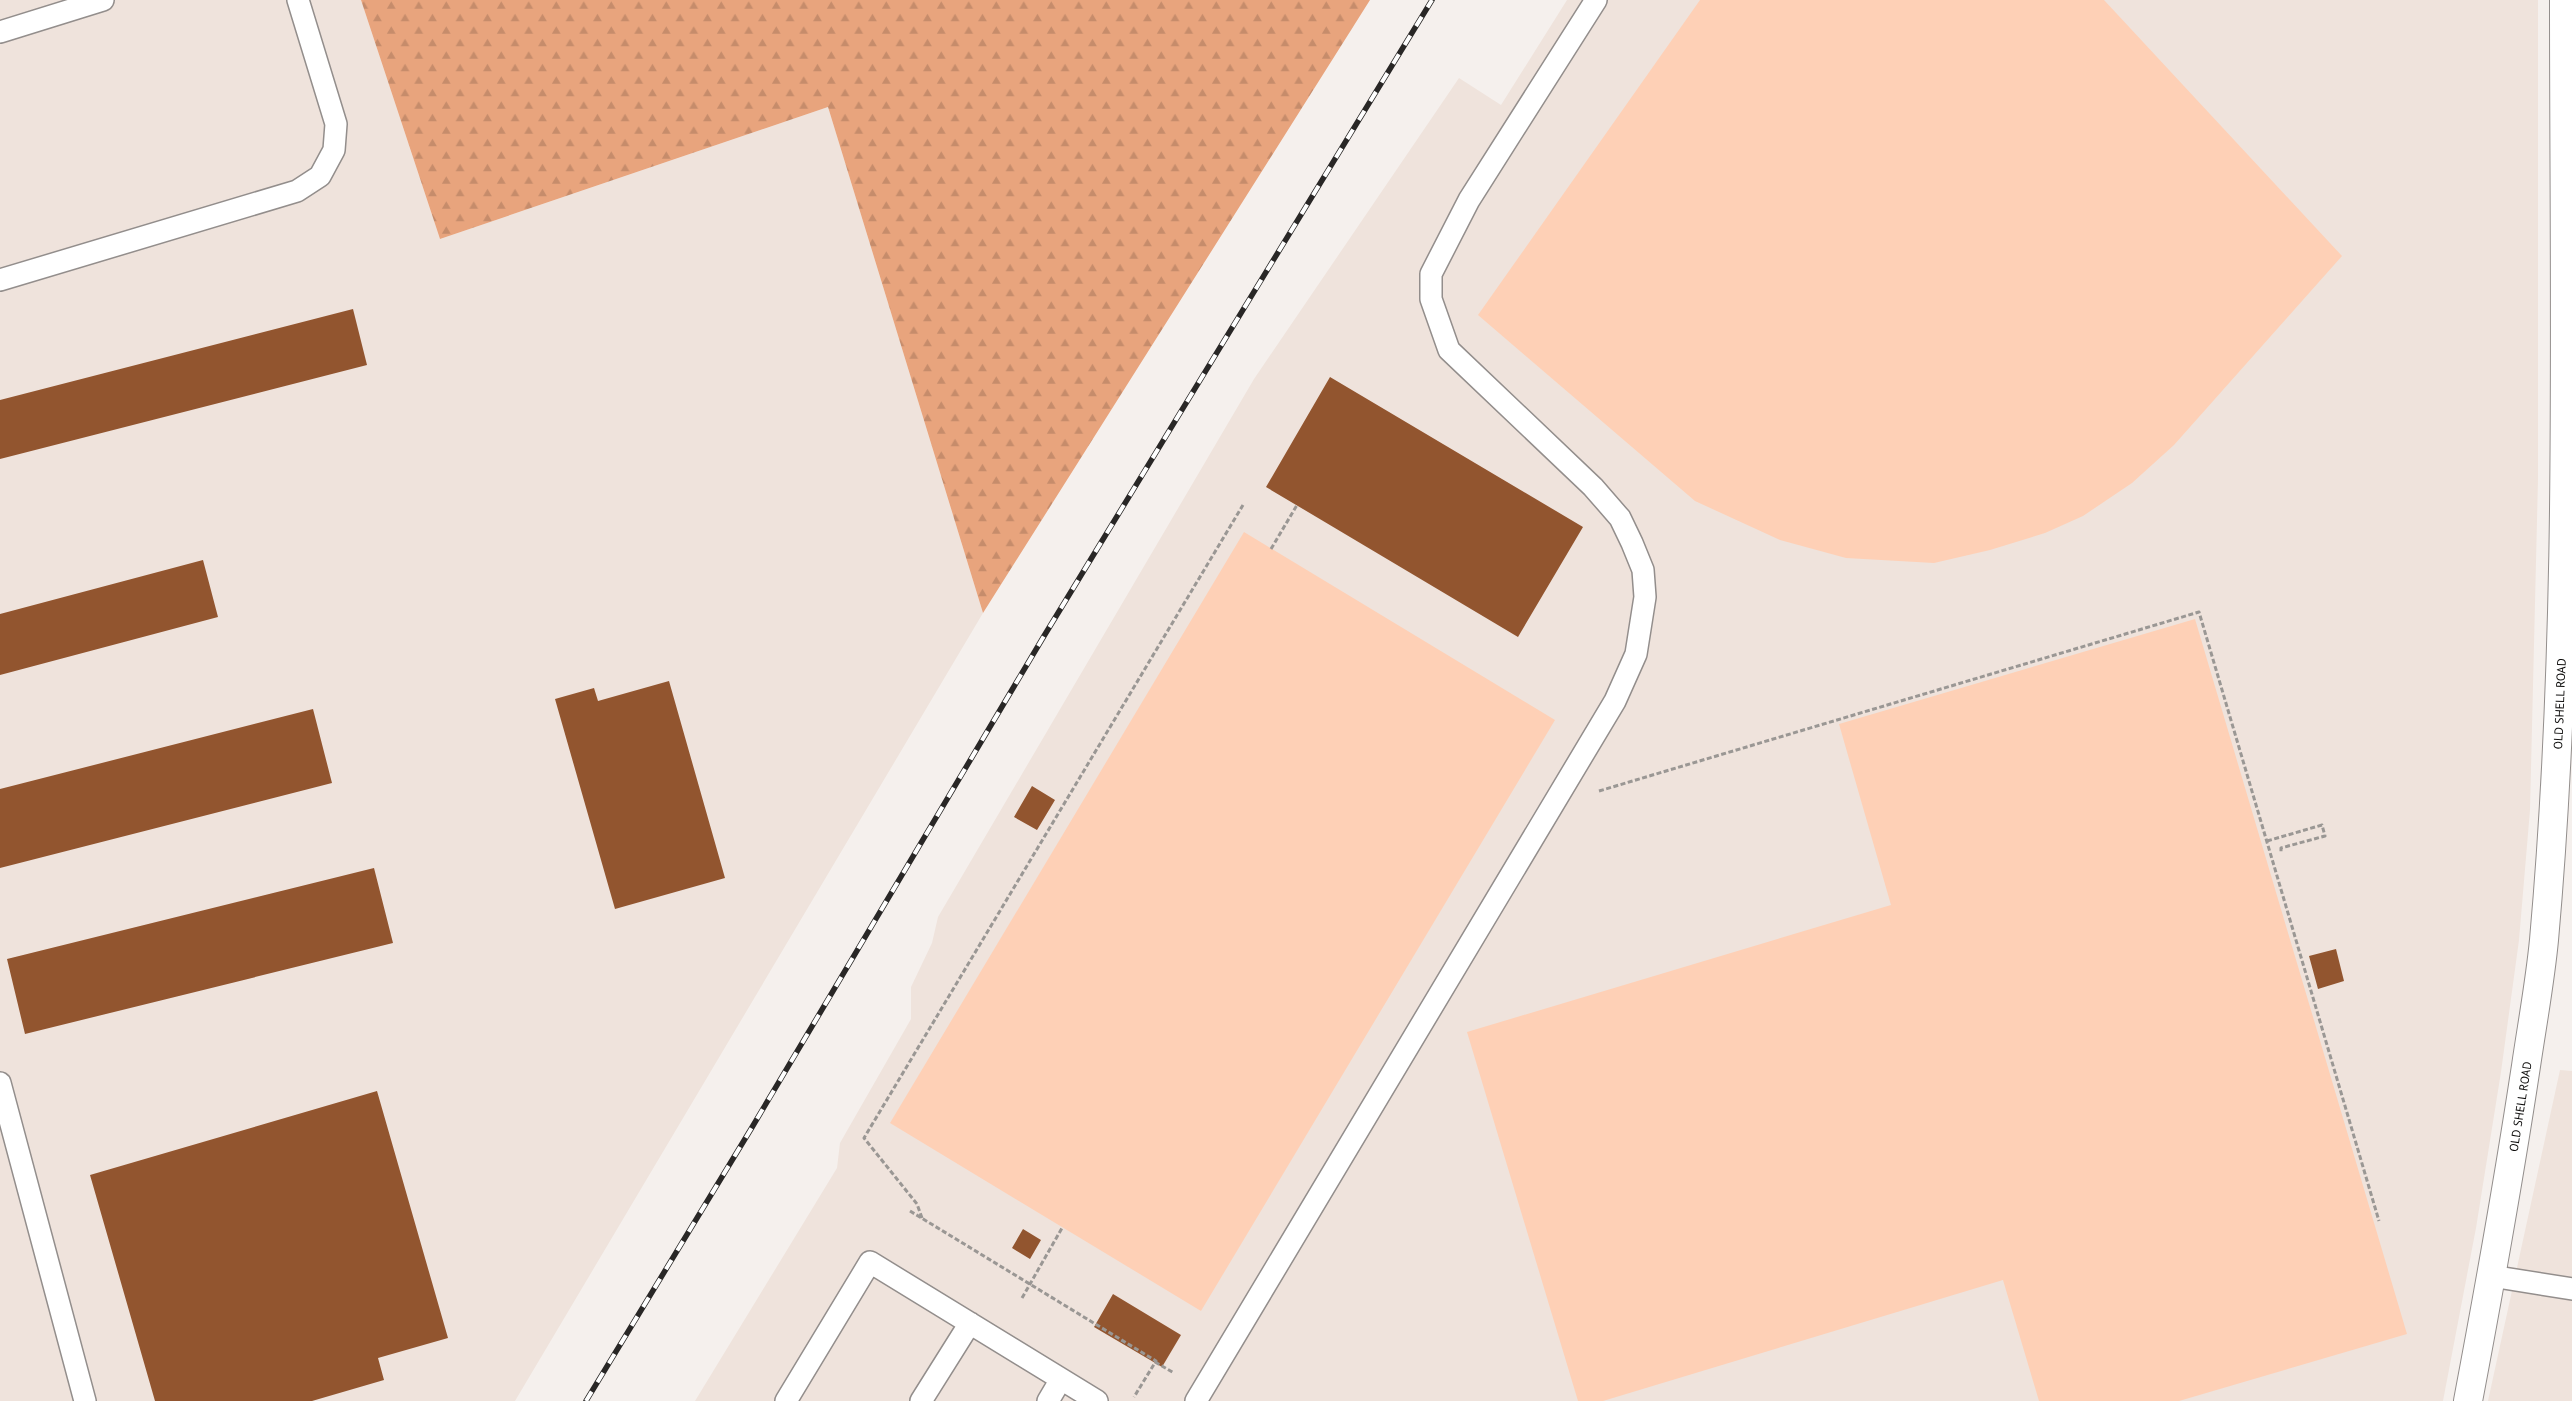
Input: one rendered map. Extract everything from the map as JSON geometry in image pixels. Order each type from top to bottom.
[{"type":"street","name":"OLD SHELL ROAD","points":[[2468,1401],[2519,1115],[2544,946],[2554,822],[2560,703],[2564,465],[2564,0]]},
{"type":"lane","points":[[0,32],[103,0]]},
{"type":"lane","points":[[0,280],[298,191],[320,176],[334,150],[336,124],[298,0]]},
{"type":"lane","points":[[1196,1401],[1610,710],[1636,654],[1645,597],[1643,570],[1620,518],[1592,487],[1448,350],[1431,299],[1431,274],[1469,200],[1596,0]]},
{"type":"lane","points":[[0,1083],[85,1401]]},
{"type":"lane","points":[[786,1401],[870,1262],[1097,1401]]},
{"type":"lane","points":[[2490,1276],[2572,1288]]},
{"type":"lane","points":[[921,1401],[970,1323]]},
{"type":"lane","points":[[1048,1401],[1061,1379]]},
{"type":"path","points":[[922,1218],[917,1204],[864,1138],[1243,505]]},
{"type":"path","points":[[1271,549],[1297,505]]},
{"type":"path","points":[[1589,794],[2199,612],[2379,1221]]},
{"type":"path","points":[[2267,841],[2322,825],[2325,836],[2281,848],[2282,853]]},
{"type":"path","points":[[910,1211],[1177,1374]]},
{"type":"path","points":[[1022,1298],[1062,1228]]},
{"type":"path","points":[[1134,1397],[1155,1362]]},
{"type":"shaded area","points":[[0,0],[361,0],[440,239],[828,107],[983,613],[515,1401],[0,1401]]},
{"type":"shaded area","points":[[1567,0],[2538,0],[2538,479],[2530,810],[2519,940],[2501,1072],[2476,1228],[2443,1401],[695,1401],[837,1168],[840,1143],[911,1019],[911,987],[932,943],[938,917],[1254,379],[1459,78],[1501,105]]},
{"type":"shaded area","points":[[1700,0],[2104,0],[2342,256],[2174,445],[2132,483],[2083,516],[2045,533],[1990,550],[1934,563],[1846,558],[1780,540],[1695,501],[1478,315]]},
{"type":"shaded area","points":[[1244,532],[1555,720],[1201,1311],[890,1123]]},
{"type":"shaded area","points":[[2195,619],[2407,1334],[2179,1401],[2039,1401],[2003,1280],[1603,1401],[1578,1401],[1467,1032],[1891,905],[1839,724]]},
{"type":"shaded area","points":[[2560,1070],[2572,1071],[2572,1401],[2488,1401]]},
{"type":"green space","points":[[361,0],[1370,0],[983,613],[828,107],[440,239]]},
{"type":"building","points":[[353,309],[367,365],[0,459],[0,400]]},
{"type":"building","points":[[1330,377],[1583,527],[1518,637],[1266,487]]},
{"type":"building","points":[[203,560],[218,617],[0,675],[0,614]]},
{"type":"building","points":[[669,681],[725,878],[615,909],[555,699],[594,688],[598,701]]},
{"type":"building","points":[[313,709],[332,783],[0,868],[0,789]]},
{"type":"building","points":[[1032,786],[1055,800],[1037,830],[1014,817]]},
{"type":"building","points":[[374,868],[393,943],[25,1034],[7,959]]},
{"type":"building","points":[[2336,949],[2344,981],[2318,989],[2309,956]]},
{"type":"building","points":[[377,1091],[448,1338],[378,1358],[384,1380],[312,1401],[155,1401],[90,1175]]},
{"type":"building","points":[[1023,1229],[1041,1240],[1030,1259],[1012,1248]]},
{"type":"building","points":[[1113,1294],[1181,1335],[1162,1367],[1094,1327]]},
{"type":"railway","points":[[586,1401],[751,1129],[1044,636],[1432,0]]}]
